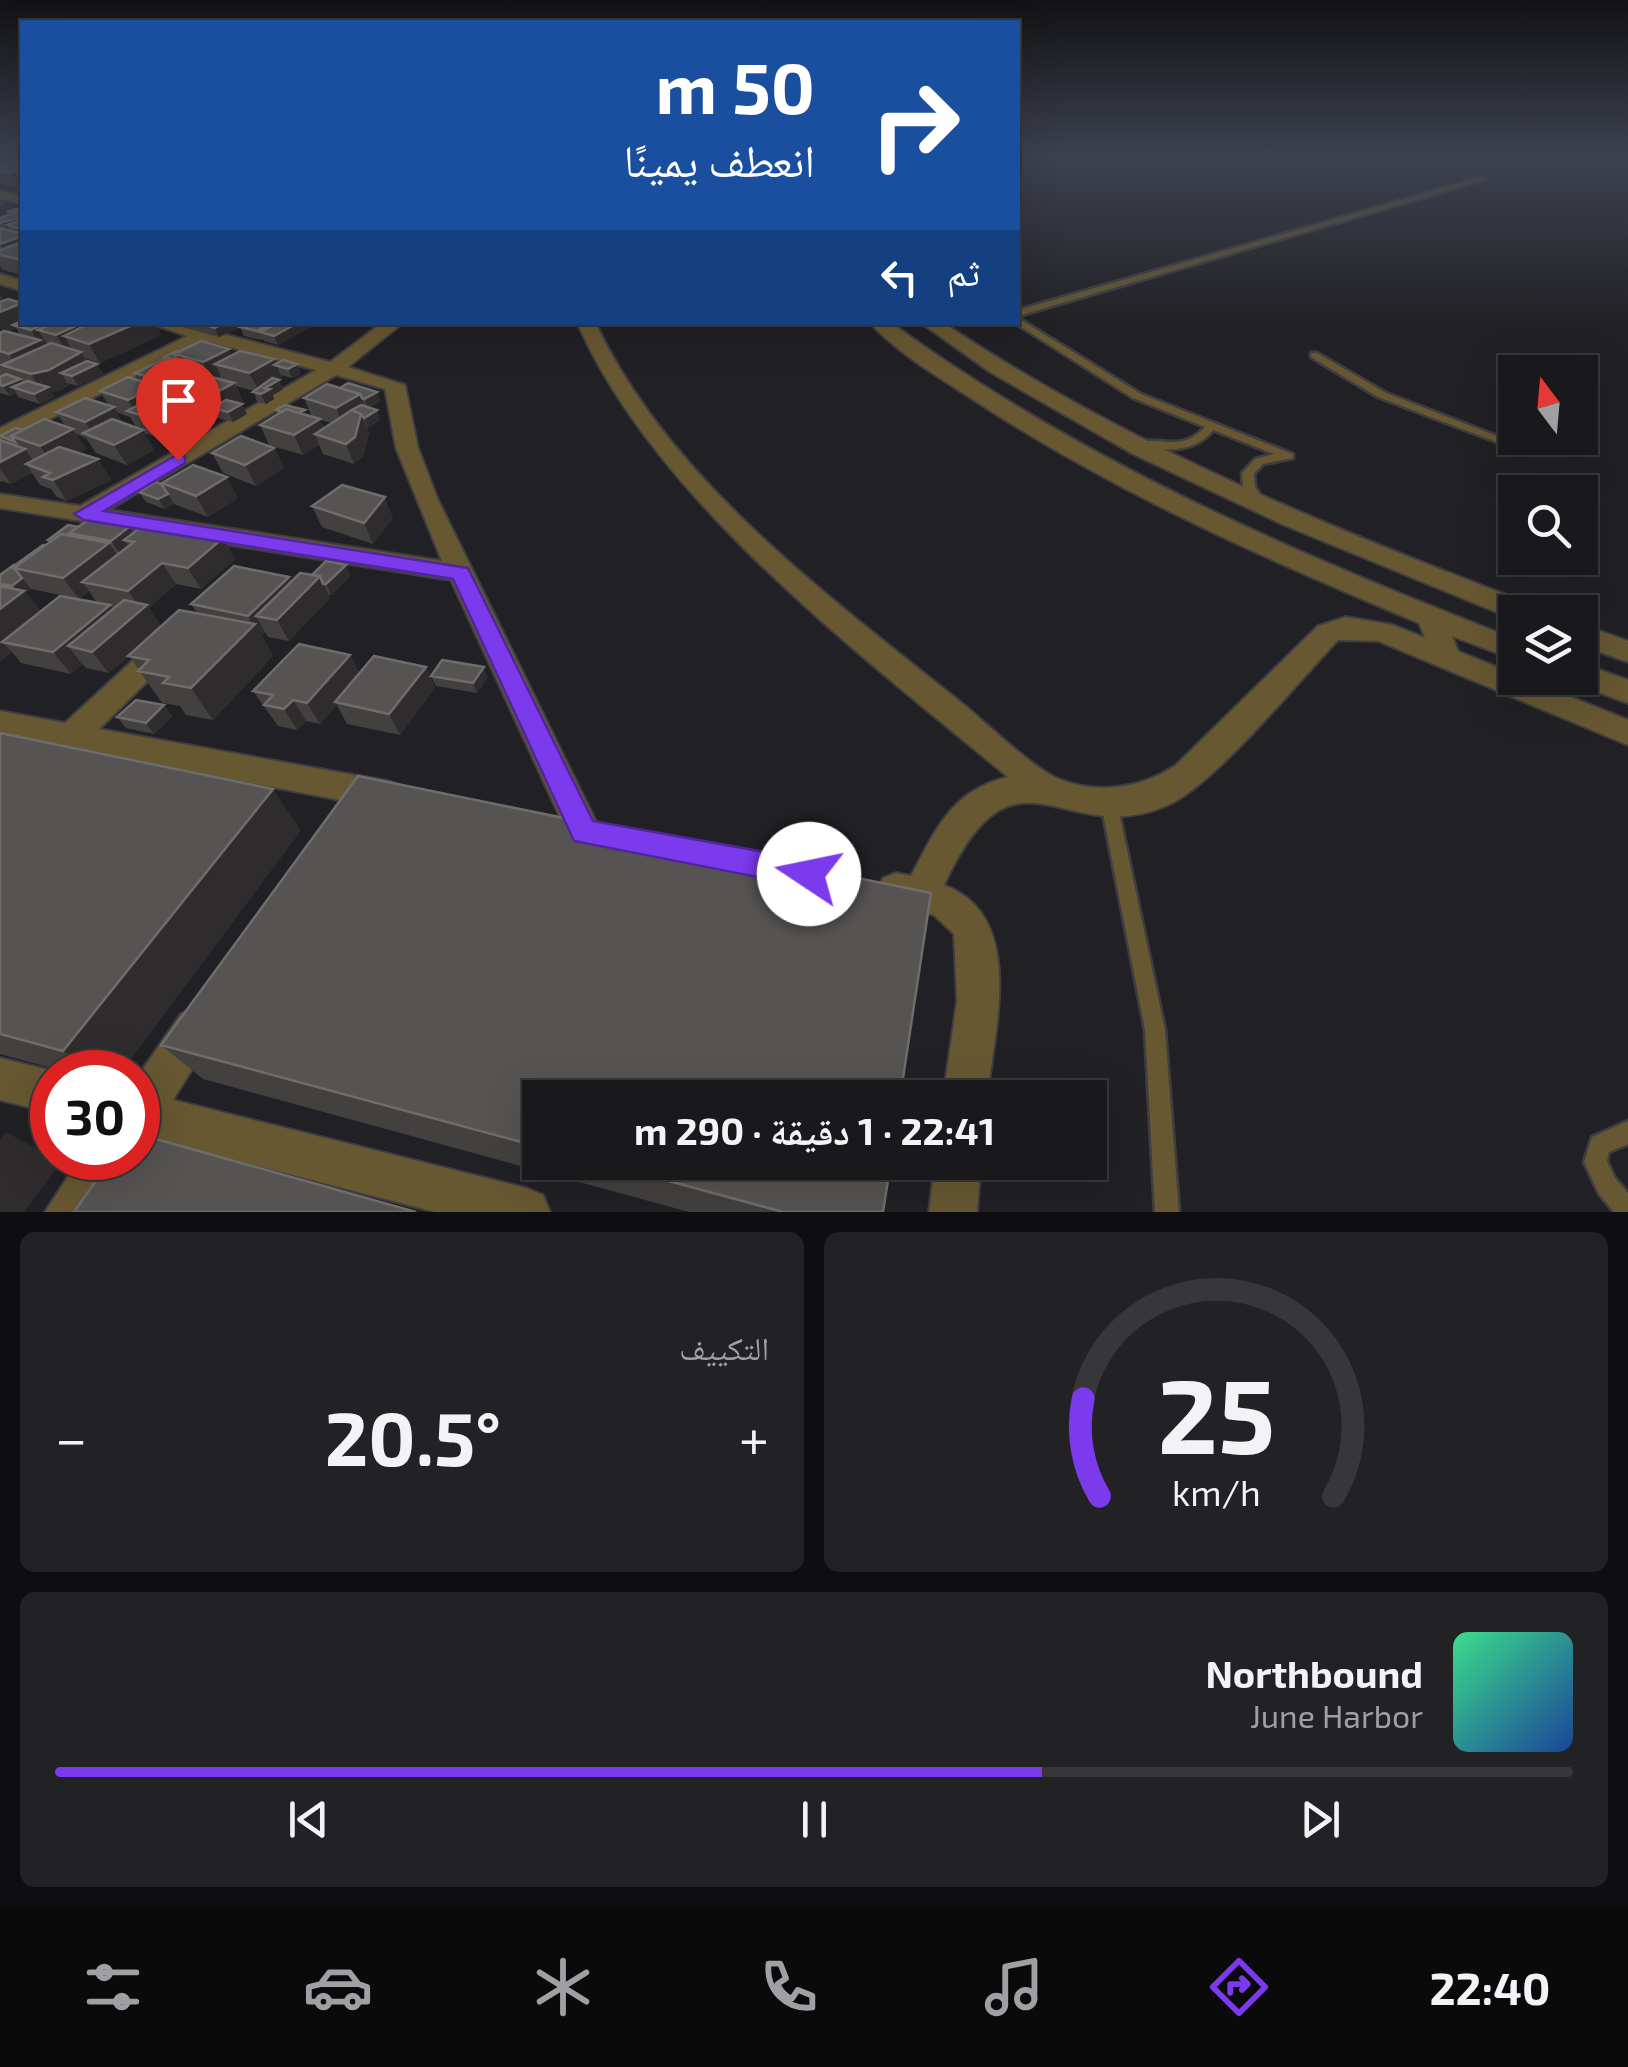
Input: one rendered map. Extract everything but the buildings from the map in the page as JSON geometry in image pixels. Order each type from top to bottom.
[{"type":"street","points":[[164,325],[396,385],[413,469],[584,832]]},
{"type":"street","points":[[84,514],[334,368],[391,325]]},
{"type":"street","points":[[588,325],[627,400],[695,481],[868,644],[1048,791]]},
{"type":"street","points":[[882,325],[972,389],[1090,458],[1294,559],[1498,643]]},
{"type":"street","points":[[936,325],[1040,393],[1134,444],[1260,504],[1498,602]]},
{"type":"street","points":[[0,437],[202,335]]},
{"type":"street","points":[[0,410],[34,420]]},
{"type":"street","points":[[1,502],[461,573]]},
{"type":"street","points":[[244,572],[272,544]]},
{"type":"street","points":[[1431,617],[1446,658]]},
{"type":"street","points":[[72,736],[186,626]]},
{"type":"street","points":[[921,894],[959,824],[977,804],[1017,789],[1109,803],[1147,799],[1177,785],[1336,629],[1370,629],[1628,734]]},
{"type":"street","points":[[1598,641],[1628,652]]},
{"type":"street","points":[[1598,681],[1628,692]]},
{"type":"street","points":[[0,722],[417,801]]},
{"type":"street","points":[[339,823],[362,791]]},
{"type":"street","points":[[547,825],[622,839]]},
{"type":"street","points":[[865,884],[921,894],[962,913],[977,939],[966,1080]]},
{"type":"street","points":[[216,1000],[138,1113],[526,1212]]},
{"type":"street","points":[[0,1079],[30,1086]]},
{"type":"street","points":[[69,1212],[92,1180]]},
{"type":"street","points":[[953,1212],[956,1180]]},
{"type":"lane","points":[[1020,312],[1359,215]]},
{"type":"lane","points":[[1020,322],[1138,396],[1288,456],[1259,461],[1248,473],[1249,488],[1260,504]]},
{"type":"lane","points":[[1314,356],[1394,400],[1498,439]]},
{"type":"lane","points":[[1134,444],[1184,444],[1203,438],[1211,426]]},
{"type":"lane","points":[[1109,803],[1155,1030],[1166,1212]]},
{"type":"lane","points":[[1628,1132],[1600,1145],[1595,1162],[1628,1211]]},
{"type":"route","points":[[178,460],[84,514],[461,573],[584,832],[809,874]]}]
